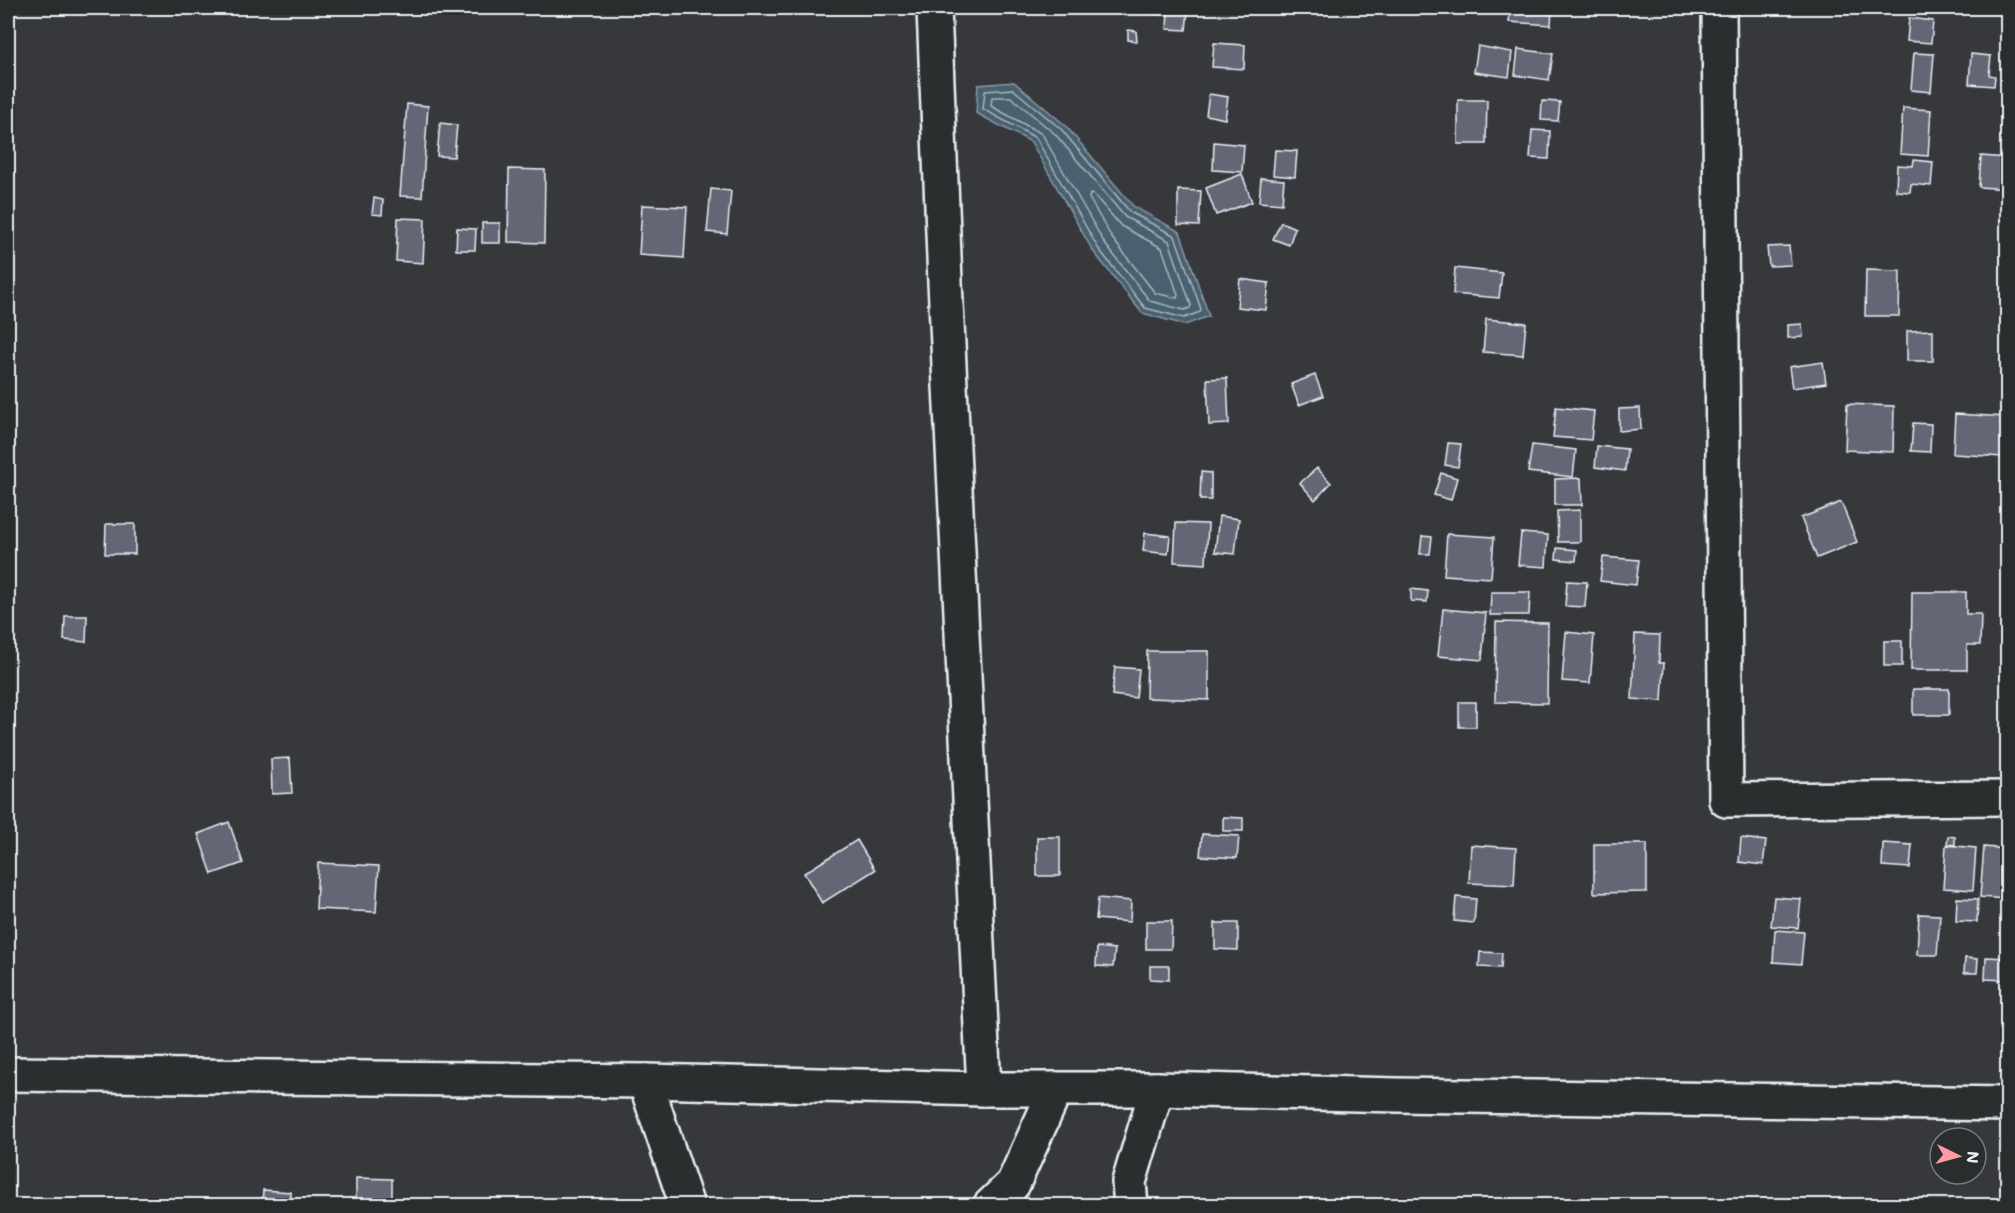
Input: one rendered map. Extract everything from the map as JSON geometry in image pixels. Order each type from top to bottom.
[{"type":"street","points":[[934,8],[984,1089]]},
{"type":"street","points":[[1719,8],[1726,800],[2007,798]]},
{"type":"street","points":[[8,1074],[645,1081],[984,1089],[1158,1089],[2007,1104]]},
{"type":"street","points":[[645,1081],[687,1206]]},
{"type":"street","points":[[990,1206],[1013,1184],[1056,1089]]},
{"type":"street","points":[[1131,1206],[1129,1182],[1158,1089]]},
{"type":"water","points":[[1014,82],[1065,125],[1134,207],[1180,232],[1209,316],[1185,325],[1142,313],[1093,251],[1031,142],[976,113],[978,85]]},
{"type":"building","points":[[1148,8],[1163,8],[1162,15],[1148,13]]},
{"type":"building","points":[[1510,8],[1552,8],[1551,25],[1509,22]]},
{"type":"building","points":[[1168,10],[1188,11],[1186,30],[1167,29]]},
{"type":"building","points":[[1909,18],[1933,21],[1931,43],[1907,41]]},
{"type":"building","points":[[1128,30],[1136,31],[1137,41],[1128,40]]},
{"type":"building","points":[[1214,43],[1245,45],[1244,69],[1212,67]]},
{"type":"building","points":[[1478,46],[1512,52],[1509,77],[1474,72]]},
{"type":"building","points":[[1518,49],[1553,54],[1549,80],[1515,75]]},
{"type":"building","points":[[1914,53],[1934,54],[1931,92],[1911,90]]},
{"type":"building","points":[[1971,54],[1991,56],[1989,75],[1995,76],[1994,86],[1969,84]]},
{"type":"building","points":[[1209,94],[1228,97],[1225,119],[1206,115]]},
{"type":"building","points":[[1458,100],[1487,100],[1486,144],[1458,144]]},
{"type":"building","points":[[1542,101],[1560,102],[1558,121],[1541,120]]},
{"type":"building","points":[[407,104],[428,106],[422,197],[400,196]]},
{"type":"building","points":[[1903,108],[1931,110],[1928,156],[1900,154]]},
{"type":"building","points":[[440,123],[457,125],[454,157],[437,156]]},
{"type":"building","points":[[1532,130],[1550,131],[1549,159],[1530,158]]},
{"type":"building","points":[[1214,142],[1244,145],[1242,172],[1213,170]]},
{"type":"building","points":[[1275,150],[1297,151],[1295,177],[1273,175]]},
{"type":"building","points":[[1981,156],[2008,158],[2008,189],[1979,187]]},
{"type":"building","points":[[1914,160],[1933,162],[1931,186],[1911,184],[1910,192],[1896,191],[1897,165],[1913,166]]},
{"type":"building","points":[[509,169],[545,170],[544,243],[508,242]]},
{"type":"building","points":[[1242,174],[1252,202],[1216,215],[1206,188]]},
{"type":"building","points":[[1261,178],[1284,180],[1282,204],[1259,202]]},
{"type":"building","points":[[711,189],[731,191],[727,234],[707,232]]},
{"type":"building","points":[[1178,190],[1201,191],[1199,226],[1178,225]]},
{"type":"building","points":[[374,198],[383,200],[382,215],[372,214]]},
{"type":"building","points":[[642,205],[687,207],[684,258],[639,255]]},
{"type":"building","points":[[398,218],[425,219],[423,263],[396,261]]},
{"type":"building","points":[[1281,222],[1295,228],[1289,245],[1273,239]]},
{"type":"building","points":[[482,223],[500,223],[500,243],[482,243]]},
{"type":"building","points":[[457,228],[476,229],[475,250],[456,250]]},
{"type":"building","points":[[1789,246],[1791,265],[1769,266],[1767,247]]},
{"type":"building","points":[[1455,268],[1502,273],[1499,298],[1453,294]]},
{"type":"building","points":[[1866,270],[1900,271],[1899,316],[1865,316]]},
{"type":"building","points":[[1240,279],[1269,283],[1266,310],[1237,307]]},
{"type":"building","points":[[1486,319],[1526,323],[1523,355],[1483,352]]},
{"type":"building","points":[[1802,324],[1803,337],[1788,338],[1788,325]]},
{"type":"building","points":[[1933,330],[1933,361],[1907,361],[1907,331]]},
{"type":"building","points":[[1823,362],[1826,383],[1792,388],[1789,367]]},
{"type":"building","points":[[1315,375],[1323,396],[1299,405],[1291,384]]},
{"type":"building","points":[[1227,378],[1229,424],[1209,425],[1207,379]]},
{"type":"building","points":[[1847,404],[1894,406],[1893,452],[1845,450]]},
{"type":"building","points":[[1556,407],[1594,411],[1591,440],[1553,437]]},
{"type":"building","points":[[1640,408],[1641,429],[1619,431],[1619,409]]},
{"type":"building","points":[[1955,414],[2007,417],[2004,457],[1953,454]]},
{"type":"building","points":[[1913,423],[1931,424],[1930,452],[1911,451]]},
{"type":"building","points":[[1448,443],[1461,444],[1458,467],[1445,465]]},
{"type":"building","points":[[1532,445],[1576,450],[1573,477],[1528,472]]},
{"type":"building","points":[[1597,446],[1627,449],[1625,471],[1595,467]]},
{"type":"building","points":[[1317,468],[1331,483],[1315,500],[1300,483]]},
{"type":"building","points":[[1201,472],[1211,473],[1211,500],[1200,500]]},
{"type":"building","points":[[1441,473],[1457,478],[1451,500],[1434,495]]},
{"type":"building","points":[[1581,478],[1582,505],[1555,505],[1555,479]]},
{"type":"building","points":[[1841,502],[1857,542],[1817,558],[1801,518]]},
{"type":"building","points":[[1580,510],[1580,542],[1558,542],[1557,511]]},
{"type":"building","points":[[1219,516],[1239,519],[1235,554],[1215,552]]},
{"type":"building","points":[[1176,523],[1208,524],[1206,564],[1174,562]]},
{"type":"building","points":[[106,524],[135,524],[135,554],[105,554]]},
{"type":"building","points":[[1145,533],[1170,536],[1168,554],[1143,551]]},
{"type":"building","points":[[1521,533],[1548,535],[1546,567],[1518,565]]},
{"type":"building","points":[[1447,534],[1494,537],[1491,578],[1444,575]]},
{"type":"building","points":[[1422,536],[1432,537],[1430,554],[1420,554]]},
{"type":"building","points":[[1557,548],[1577,550],[1576,561],[1556,559]]},
{"type":"building","points":[[1603,557],[1639,560],[1636,585],[1600,581]]},
{"type":"building","points":[[1567,581],[1587,582],[1585,607],[1565,606]]},
{"type":"building","points":[[1411,589],[1428,591],[1427,602],[1411,601]]},
{"type":"building","points":[[1491,592],[1530,592],[1529,615],[1490,615]]},
{"type":"building","points":[[1912,592],[1966,592],[1966,614],[1981,614],[1980,645],[1967,645],[1967,670],[1911,670]]},
{"type":"building","points":[[1443,609],[1486,613],[1482,660],[1438,656]]},
{"type":"building","points":[[65,616],[87,616],[86,642],[64,640]]},
{"type":"building","points":[[1496,622],[1548,623],[1547,703],[1495,702]]},
{"type":"building","points":[[1566,632],[1594,635],[1590,683],[1562,681]]},
{"type":"building","points":[[1635,634],[1660,635],[1659,663],[1664,663],[1662,701],[1632,699]]},
{"type":"building","points":[[1884,641],[1902,641],[1902,666],[1884,666]]},
{"type":"building","points":[[1147,651],[1209,651],[1209,700],[1146,698]]},
{"type":"building","points":[[1115,667],[1139,669],[1136,698],[1112,695]]},
{"type":"building","points":[[1913,689],[1949,689],[1949,715],[1913,715]]},
{"type":"building","points":[[1459,702],[1476,702],[1476,727],[1459,727]]},
{"type":"building","points":[[290,758],[292,793],[272,794],[271,759]]},
{"type":"building","points":[[1223,817],[1243,818],[1243,831],[1223,831]]},
{"type":"building","points":[[229,822],[243,863],[212,874],[198,834]]},
{"type":"building","points":[[1202,834],[1239,836],[1237,858],[1200,856]]},
{"type":"building","points":[[1948,836],[1955,837],[1955,845],[1947,844]]},
{"type":"building","points":[[1037,837],[1060,837],[1060,876],[1037,876]]},
{"type":"building","points":[[1741,838],[1766,841],[1763,865],[1739,862]]},
{"type":"building","points":[[857,840],[875,870],[822,903],[804,873]]},
{"type":"building","points":[[1883,843],[1912,845],[1910,868],[1882,866]]},
{"type":"building","points":[[1594,844],[1647,844],[1647,892],[1594,893]]},
{"type":"building","points":[[1471,845],[1516,848],[1514,885],[1469,883]]},
{"type":"building","points":[[1946,845],[1976,848],[1973,890],[1943,888]]},
{"type":"building","points":[[1984,847],[2008,849],[2006,899],[1980,897]]},
{"type":"building","points":[[318,863],[379,866],[376,912],[316,909]]},
{"type":"building","points":[[1456,897],[1476,899],[1474,923],[1454,921]]},
{"type":"building","points":[[1774,897],[1801,899],[1798,928],[1771,926]]},
{"type":"building","points":[[1098,898],[1131,901],[1130,922],[1096,919]]},
{"type":"building","points":[[1957,898],[1978,899],[1977,922],[1956,921]]},
{"type":"building","points":[[1919,914],[1940,915],[1937,955],[1917,955]]},
{"type":"building","points":[[1146,921],[1172,921],[1171,949],[1146,949]]},
{"type":"building","points":[[1215,923],[1238,923],[1238,950],[1215,949]]},
{"type":"building","points":[[1775,930],[1804,932],[1801,964],[1773,962]]},
{"type":"building","points":[[1097,947],[1115,949],[1113,967],[1096,966]]},
{"type":"building","points":[[1480,952],[1502,953],[1501,968],[1479,967]]},
{"type":"building","points":[[1986,957],[2007,958],[2005,980],[1985,979]]},
{"type":"building","points":[[1965,958],[1978,959],[1977,973],[1964,973]]},
{"type":"building","points":[[1150,966],[1169,966],[1169,980],[1150,979]]},
{"type":"building","points":[[356,1178],[392,1179],[392,1204],[356,1204]]},
{"type":"building","points":[[263,1190],[291,1192],[291,1206],[262,1206]]},
{"type":"building","points":[[1016,1200],[1037,1201],[1037,1206],[1016,1206]]}]
